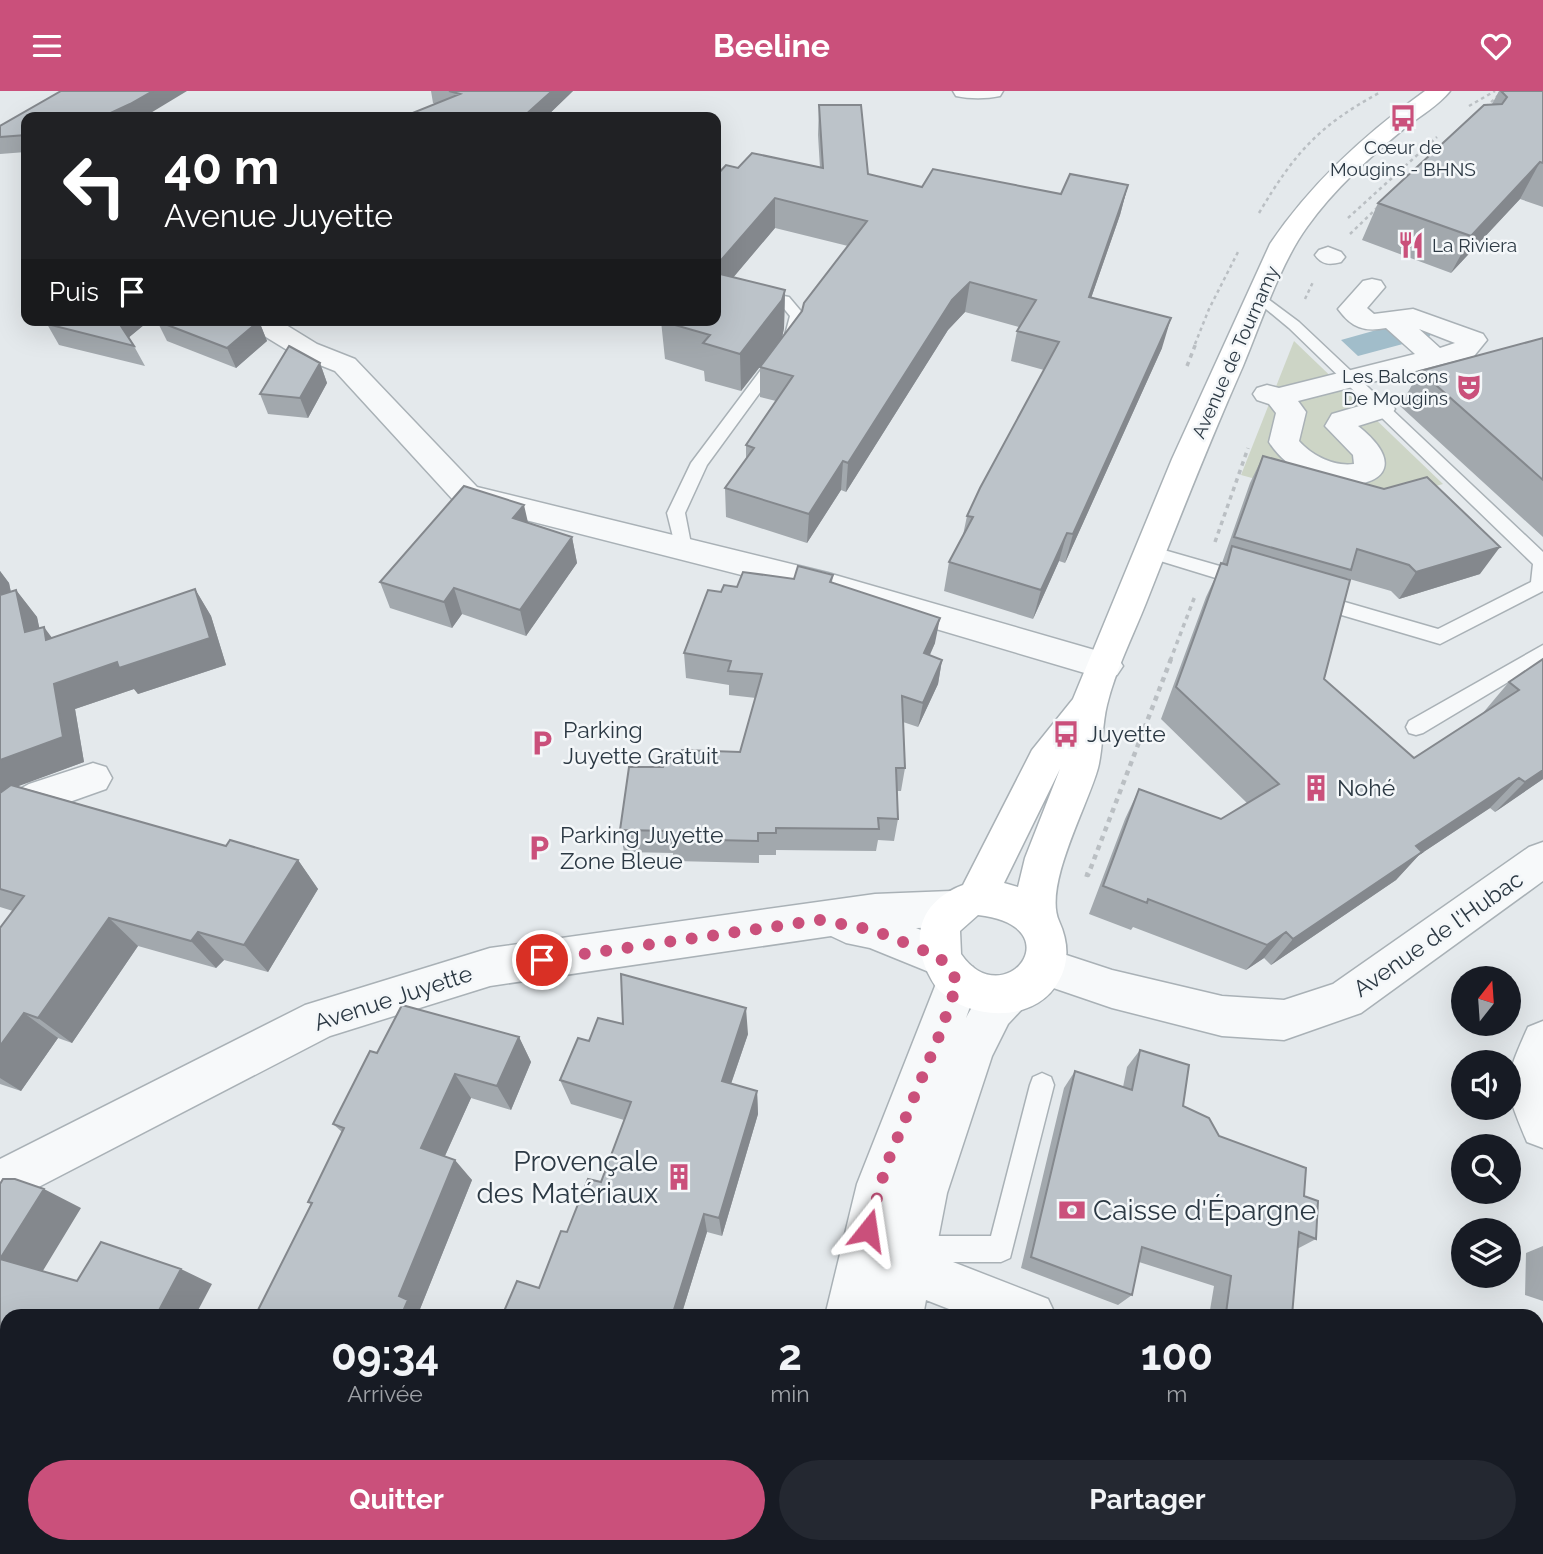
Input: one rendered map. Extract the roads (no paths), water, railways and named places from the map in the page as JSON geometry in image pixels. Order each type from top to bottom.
[{"type":"main road","name":"Avenue de Tournamy","points":[[964,903],[1045,761],[1089,703],[1187,459],[1293,225],[1371,145],[1440,91]]},
{"type":"main road","name":"Avenue de Tournamy","points":[[1036,919],[1038,886],[1045,858],[1079,768],[1089,703]]},
{"type":"main road","points":[[1009,900],[1036,919],[1045,935],[1048,951],[1045,967],[1037,980],[1024,989],[1008,994],[974,990],[949,969],[938,939],[941,923],[964,903],[1009,900]]},
{"type":"street","points":[[964,91],[992,91]]},
{"type":"street","points":[[1372,287],[1353,309],[1368,323],[1410,335],[1348,379],[1273,395],[1291,412],[1284,442],[1288,449],[1309,466],[1338,475],[1353,476],[1366,471],[1370,465],[1370,456],[1340,426],[1342,421],[1380,409]]},
{"type":"street","points":[[268,326],[307,350],[345,365],[466,495],[828,585],[1105,666]]},
{"type":"street","points":[[0,824],[8,814],[33,797],[93,778]]},
{"type":"street","name":"Avenue de l'Hubac","points":[[1045,967],[1112,989],[1222,1016],[1284,1020],[1346,999],[1543,859]]},
{"type":"street","name":"Avenue Juyette","points":[[0,1184],[320,1019],[490,967],[875,912],[964,903]]},
{"type":"street","name":"Avenue Juyette","points":[[820,920],[873,930],[949,969]]},
{"type":"street","points":[[851,1309],[863,1252],[886,1166],[939,1036],[949,969]]},
{"type":"street","points":[[899,1309],[924,1193],[972,1050],[993,1010],[1008,994]]},
{"type":"street","points":[[1543,1041],[1526,1083],[1543,1126]]},
{"type":"street","points":[[863,1252],[909,1259],[1016,1309]]},
{"type":"lane","points":[[1260,297],[1542,562],[1541,585],[1440,637],[1297,595]]},
{"type":"lane","points":[[683,549],[676,513],[699,463],[791,339],[798,316],[784,300]]},
{"type":"lane","points":[[1150,552],[1258,583]]},
{"type":"lane","points":[[1416,727],[1543,652]]},
{"type":"lane","points":[[909,1259],[1001,1249],[1042,1085]]},
{"type":"water","points":[[1398,324],[1435,329],[1429,337],[1358,356],[1341,340]]},
{"type":"place","name":"Cœur de Mougins - BHNS","points":[[1403,118]]},
{"type":"place","name":"La Riviera","points":[[1411,245]]},
{"type":"place","name":"Les Balcons De Mougins","points":[[1469,387]]},
{"type":"place","name":"Juyette","points":[[1066,734]]},
{"type":"place","name":"Parking Juyette Gratuit","points":[[542,743]]},
{"type":"place","name":"Nohé","points":[[1316,788]]},
{"type":"place","name":"Parking Juyette Zone Bleue","points":[[539,848]]},
{"type":"place","name":"Provençale des Matériaux","points":[[679,1177]]},
{"type":"place","name":"Caisse d'Épargne","points":[[1072,1210]]}]
